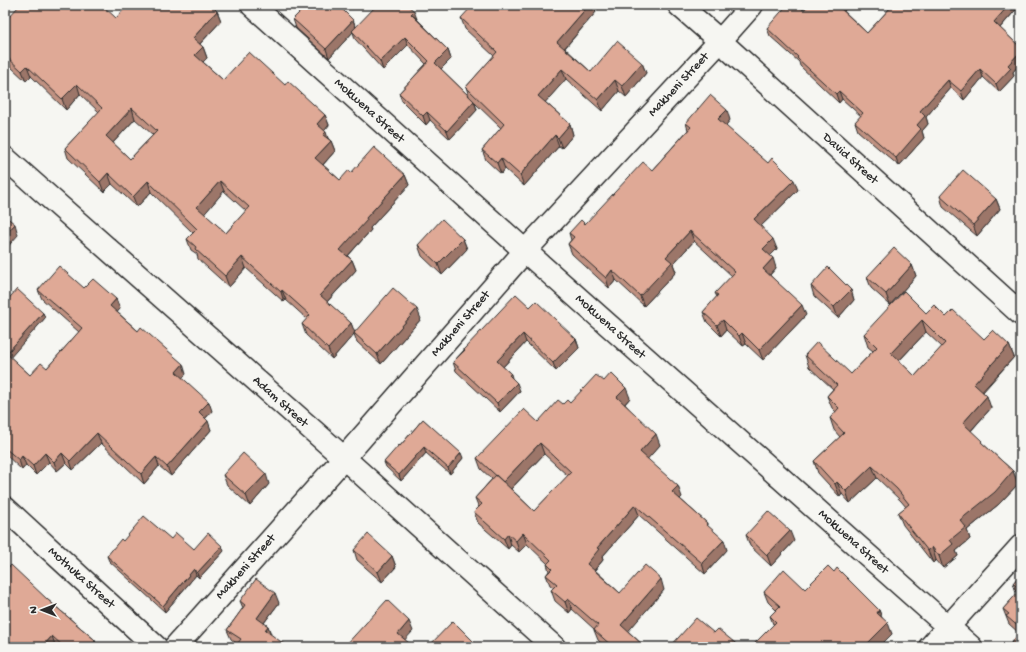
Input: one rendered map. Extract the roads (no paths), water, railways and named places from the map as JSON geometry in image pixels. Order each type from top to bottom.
[{"type":"street","name":"Mokwena Street","points":[[252,5],[525,251],[971,647]]},
{"type":"street","name":"David Street","points":[[679,5],[1021,314]]},
{"type":"street","name":"Makheni Street","points":[[174,647],[344,458],[525,251],[752,5]]},
{"type":"street","name":"Adam Street","points":[[5,158],[344,458],[554,647]]},
{"type":"street","name":"Mothuka Street","points":[[5,508],[156,647]]},
{"type":"street","points":[[930,647],[1021,546]]}]
